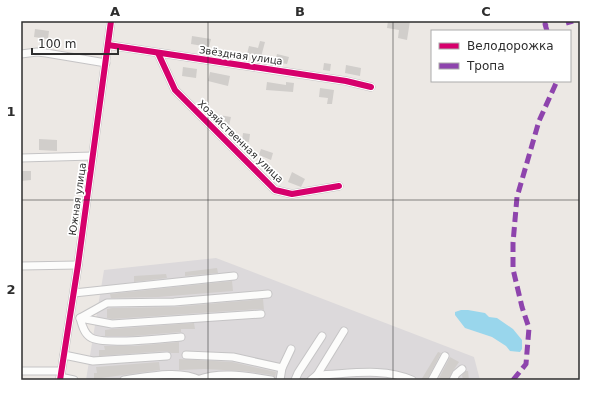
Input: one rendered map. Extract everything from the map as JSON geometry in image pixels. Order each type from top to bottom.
[{"type":"street","name":"Южная улица","points":[[60,376],[74,293],[111,21]]},
{"type":"street","name":"Звёздная улица","points":[[108,45],[346,81],[371,87]]},
{"type":"street","points":[[21,54],[37,52],[106,63]]},
{"type":"street","name":"Хозяйственная улица","points":[[158,53],[176,90],[274,190],[292,194],[339,186]]},
{"type":"street","points":[[21,158],[93,156]]},
{"type":"street","points":[[21,266],[78,265]]},
{"type":"street","points":[[74,293],[234,276]]},
{"type":"street","points":[[80,318],[107,303],[174,302],[268,294]]},
{"type":"street","points":[[70,318],[80,318],[112,324],[261,314]]},
{"type":"street","points":[[80,318],[83,329],[88,337],[95,340],[115,342],[181,337]]},
{"type":"street","points":[[310,380],[317,375],[344,331]]},
{"type":"street","points":[[295,380],[322,336]]},
{"type":"street","points":[[280,380],[282,368],[291,349]]},
{"type":"street","points":[[64,355],[93,361],[167,356]]},
{"type":"street","points":[[186,355],[233,357],[282,368]]},
{"type":"street","points":[[432,380],[445,356]]},
{"type":"street","points":[[453,380],[456,374],[462,369]]},
{"type":"street","points":[[21,372],[60,376],[74,380]]},
{"type":"street","points":[[317,375],[383,372],[412,380]]},
{"type":"street","points":[[124,380],[161,375],[189,376],[198,380],[230,374],[271,380]]},
{"type":"shaded area","points":[[216,258],[474,357],[480,380],[86,380],[104,270]]},
{"type":"water","points":[[461,310],[485,313],[489,317],[497,318],[513,329],[522,340],[522,349],[520,352],[510,351],[506,346],[492,337],[465,328],[455,315],[455,312]]},
{"type":"building","points":[[388,21],[410,21],[407,40],[398,38],[399,30],[387,28]]},
{"type":"building","points":[[35,29],[49,31],[48,39],[34,37]]},
{"type":"building","points":[[192,36],[211,39],[209,47],[191,44]]},
{"type":"building","points":[[260,41],[265,42],[261,57],[247,54],[249,46],[258,48]]},
{"type":"building","points":[[277,54],[289,57],[287,64],[275,62]]},
{"type":"building","points":[[324,63],[331,64],[330,71],[323,70]]},
{"type":"building","points":[[346,65],[361,68],[360,76],[345,73]]},
{"type":"building","points":[[183,67],[197,69],[196,78],[182,76]]},
{"type":"building","points":[[210,72],[230,76],[228,86],[208,81]]},
{"type":"building","points":[[267,82],[286,85],[286,82],[294,83],[293,92],[266,90]]},
{"type":"building","points":[[320,88],[334,90],[332,104],[327,104],[328,98],[319,97]]},
{"type":"building","points":[[219,115],[231,117],[229,126],[217,124]]},
{"type":"building","points":[[243,133],[250,134],[249,142],[242,141]]},
{"type":"building","points":[[39,139],[57,140],[57,151],[39,150]]},
{"type":"building","points":[[261,149],[273,153],[271,160],[259,155]]},
{"type":"building","points":[[21,171],[31,171],[31,180],[21,181]]},
{"type":"building","points":[[292,172],[305,179],[301,187],[288,182]]},
{"type":"building","points":[[217,268],[218,273],[185,276],[185,272]]},
{"type":"building","points":[[166,274],[167,278],[134,282],[134,276]]},
{"type":"building","points":[[232,281],[233,291],[158,297],[111,298],[110,294]]},
{"type":"building","points":[[263,299],[264,310],[112,319],[107,318],[107,309],[112,308],[174,307]]},
{"type":"building","points":[[194,323],[195,329],[181,329],[181,332],[133,336],[105,336],[105,330]]},
{"type":"building","points":[[179,342],[179,353],[171,353],[167,351],[99,356],[99,350],[105,350],[104,346],[134,346]]},
{"type":"building","points":[[438,352],[441,353],[427,380],[421,380]]},
{"type":"building","points":[[450,357],[459,362],[448,380],[438,380]]},
{"type":"building","points":[[179,359],[232,362],[276,372],[275,378],[272,375],[244,371],[204,369],[179,370]]},
{"type":"building","points":[[159,362],[160,370],[94,379],[94,373],[97,373],[96,367]]},
{"type":"building","points":[[468,371],[469,380],[463,380],[462,375]]},
{"type":"marked path","points":[[547,30],[545,24],[552,21]]},
{"type":"marked path","points":[[566,23],[573,21]]},
{"type":"marked path","points":[[513,380],[526,364],[529,328],[522,307],[513,269],[513,243],[517,197],[539,121],[557,82]]},
{"type":"cycle path","points":[[60,380],[78,265],[111,21]]},
{"type":"cycle path","points":[[108,45],[346,81],[371,87]]},
{"type":"cycle path","points":[[158,53],[175,90],[275,190],[292,194],[339,186]]}]
